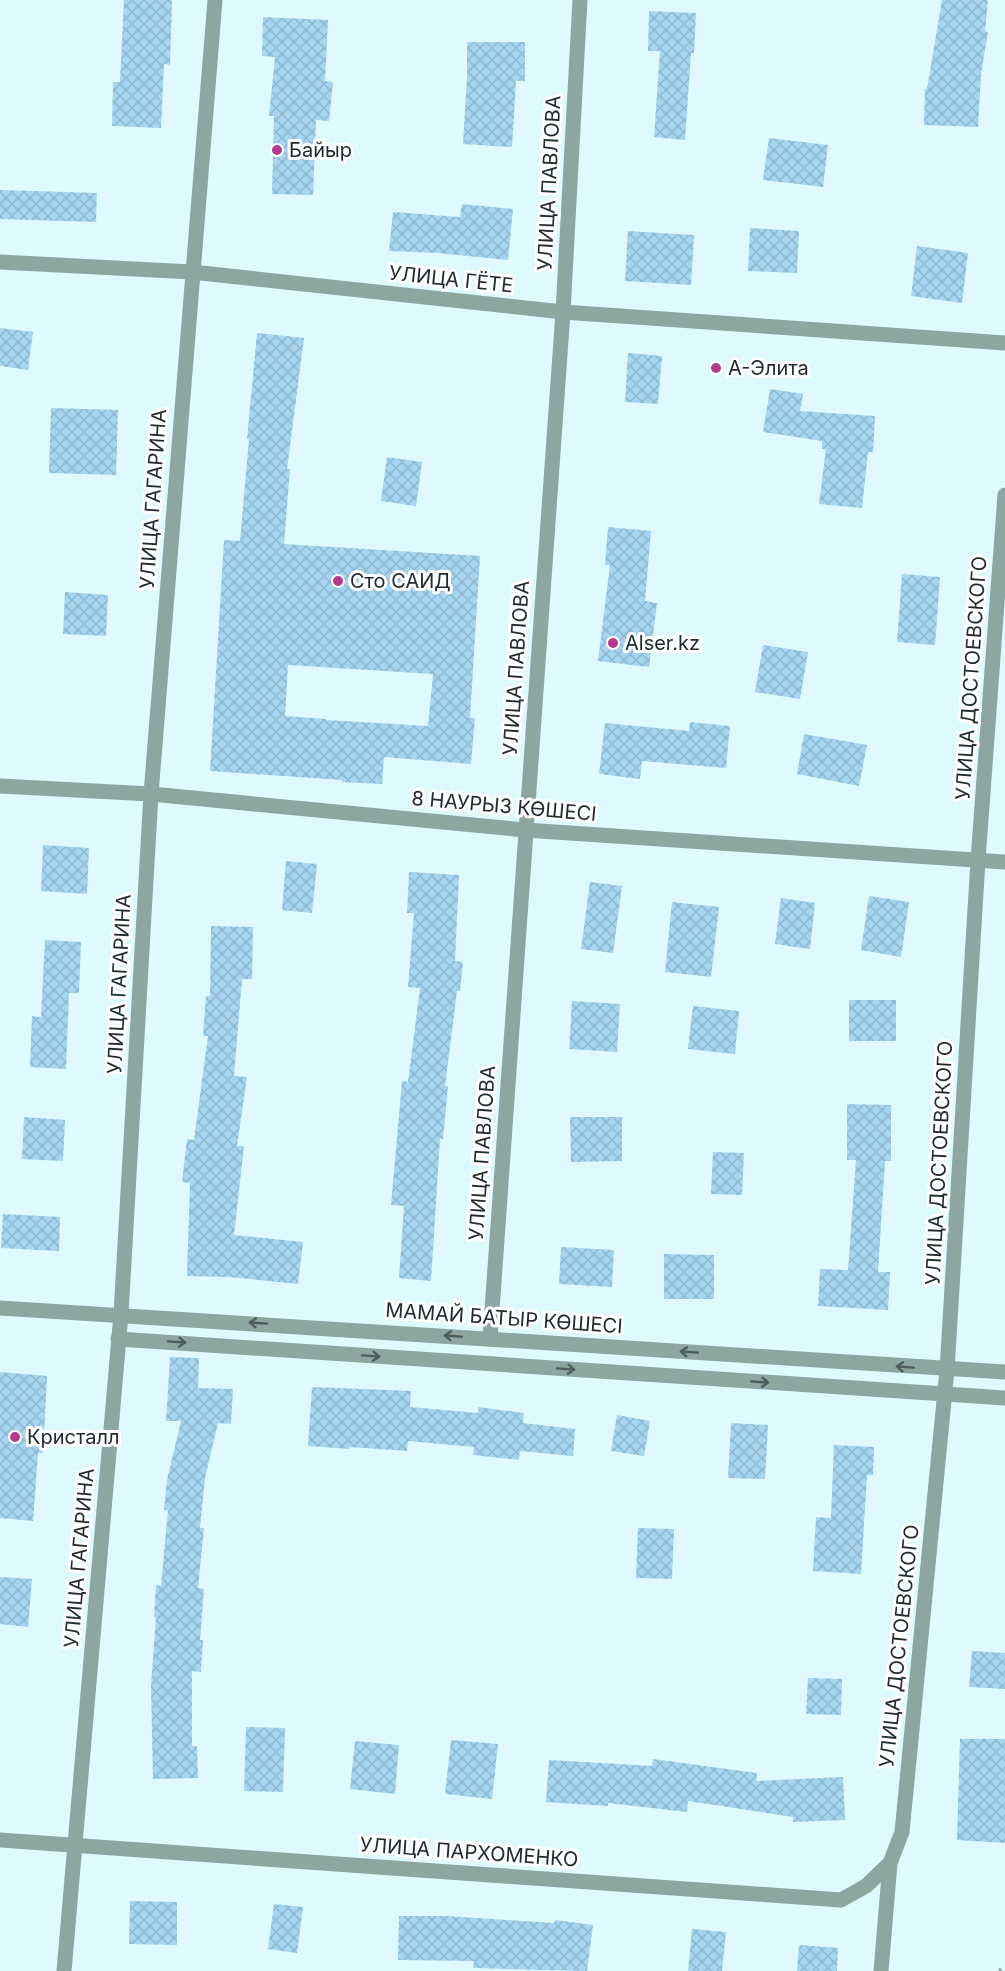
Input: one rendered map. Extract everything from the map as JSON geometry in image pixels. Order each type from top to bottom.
[{"type":"street","name":"УЛИЦА ГАГАРИНА","points":[[64,1971],[121,1314],[151,794],[215,0]]},
{"type":"street","name":"УЛИЦА ПАВЛОВА","points":[[490,1338],[563,312],[580,0]]},
{"type":"street","name":"УЛИЦА ГЁТЕ","points":[[0,262],[192,272],[563,312],[1005,343]]},
{"type":"street","name":"УЛИЦА ДОСТОЕВСКОГО","points":[[902,1832],[947,1370],[978,860],[1005,495]]},
{"type":"street","name":"8 НАУРЫЗ КӨШЕСІ","points":[[0,786],[151,794],[525,830],[1005,862]]},
{"type":"street","name":"МАМАЙ БАТЫР КӨШЕСІ","points":[[0,1308],[1005,1372]]},
{"type":"street","points":[[118,1339],[1005,1398]]},
{"type":"street","name":"УЛИЦА ПАРХОМЕНКО","points":[[0,1840],[841,1900],[866,1886],[890,1863],[902,1832]]},
{"type":"street","points":[[881,1971],[890,1863]]},
{"type":"path","points":[[999,1971],[1005,1967]]},
{"type":"building","points":[[124,0],[172,0],[170,65],[164,64],[161,128],[112,126],[113,82],[120,82]]},
{"type":"building","points":[[942,0],[988,0],[985,31],[988,32],[981,74],[978,127],[924,125],[925,89],[927,89]]},
{"type":"building","points":[[649,11],[696,13],[685,140],[654,137],[660,51],[648,51]]},
{"type":"building","points":[[263,17],[328,20],[325,81],[333,82],[329,121],[316,120],[313,195],[272,194],[274,116],[269,116],[275,57],[262,56]]},
{"type":"building","points":[[467,42],[525,42],[525,81],[516,81],[512,147],[463,144]]},
{"type":"building","points":[[769,138],[828,145],[823,187],[763,180]]},
{"type":"building","points":[[0,190],[97,193],[96,222],[0,219]]},
{"type":"building","points":[[462,204],[513,209],[508,260],[389,251],[393,212],[460,217]]},
{"type":"building","points":[[750,228],[799,231],[797,273],[748,271]]},
{"type":"building","points":[[628,231],[694,235],[691,285],[625,281]]},
{"type":"building","points":[[917,246],[968,253],[962,303],[911,296]]},
{"type":"building","points":[[0,328],[33,332],[28,370],[0,366]]},
{"type":"building","points":[[257,333],[304,338],[287,469],[290,469],[284,544],[480,556],[470,718],[475,718],[471,764],[384,757],[382,784],[210,771],[224,540],[240,541],[249,439],[247,439]],"holes":[[[288,665],[433,674],[428,726],[285,716]]]},
{"type":"building","points":[[628,353],[662,356],[658,404],[625,402]]},
{"type":"building","points":[[770,389],[803,394],[800,411],[875,416],[873,452],[868,452],[862,508],[819,504],[826,449],[822,449],[822,441],[763,432]]},
{"type":"building","points":[[51,408],[118,410],[116,475],[49,473]]},
{"type":"building","points":[[387,457],[422,462],[416,506],[381,501]]},
{"type":"building","points":[[608,527],[651,531],[645,601],[657,603],[649,667],[598,661],[610,565],[605,565]]},
{"type":"building","points":[[902,574],[940,577],[935,645],[897,642]]},
{"type":"building","points":[[65,592],[108,595],[106,636],[63,634]]},
{"type":"building","points":[[763,645],[808,652],[800,699],[755,692]]},
{"type":"building","points":[[690,722],[730,726],[726,768],[642,761],[640,779],[599,774],[605,723],[689,731]]},
{"type":"building","points":[[804,734],[867,745],[859,786],[797,774]]},
{"type":"building","points":[[43,845],[89,848],[87,894],[41,891]]},
{"type":"building","points":[[286,861],[317,864],[312,913],[282,910]]},
{"type":"building","points":[[409,872],[459,875],[455,961],[463,962],[445,1086],[448,1086],[443,1139],[440,1138],[431,1281],[399,1278],[404,1206],[391,1205],[402,1081],[408,1082],[420,988],[408,987],[414,913],[407,913]]},
{"type":"building","points":[[590,882],[622,886],[613,953],[581,949]]},
{"type":"building","points":[[869,896],[909,902],[901,957],[861,950]]},
{"type":"building","points":[[781,898],[815,903],[810,949],[775,944]]},
{"type":"building","points":[[672,902],[719,907],[711,977],[665,972]]},
{"type":"building","points":[[211,926],[253,927],[252,979],[242,979],[234,1076],[247,1077],[237,1146],[244,1146],[234,1235],[303,1242],[298,1284],[229,1277],[187,1276],[190,1183],[182,1182],[187,1139],[194,1140],[208,1036],[203,1036],[206,996],[210,996]]},
{"type":"building","points":[[45,940],[81,942],[79,993],[69,993],[66,1069],[30,1067],[32,1016],[41,1017]]},
{"type":"building","points":[[849,1000],[896,1000],[896,1041],[849,1041]]},
{"type":"building","points":[[572,1001],[620,1004],[617,1052],[569,1049]]},
{"type":"building","points":[[693,1006],[739,1011],[735,1054],[688,1049]]},
{"type":"building","points":[[847,1104],[891,1105],[891,1161],[885,1161],[878,1272],[890,1272],[888,1310],[818,1306],[820,1269],[848,1270],[856,1160],[847,1160]]},
{"type":"building","points":[[24,1117],[65,1120],[63,1161],[22,1159]]},
{"type":"building","points":[[570,1117],[622,1117],[622,1161],[571,1162]]},
{"type":"building","points":[[713,1152],[744,1153],[742,1195],[711,1194]]},
{"type":"building","points":[[3,1214],[60,1217],[59,1251],[1,1248]]},
{"type":"building","points":[[561,1247],[614,1250],[612,1287],[559,1284]]},
{"type":"building","points":[[664,1254],[714,1255],[714,1299],[664,1299]]},
{"type":"building","points":[[170,1357],[199,1358],[198,1388],[233,1389],[231,1424],[218,1423],[205,1478],[200,1528],[204,1528],[198,1588],[204,1589],[200,1640],[203,1640],[201,1672],[192,1671],[192,1746],[197,1746],[198,1778],[153,1779],[151,1686],[156,1585],[161,1586],[168,1510],[164,1510],[167,1480],[181,1421],[166,1421]]},
{"type":"building","points":[[0,1372],[47,1376],[43,1453],[38,1453],[33,1521],[0,1518]]},
{"type":"building","points":[[312,1387],[411,1391],[410,1407],[478,1413],[478,1407],[524,1413],[523,1423],[575,1429],[573,1456],[520,1451],[519,1460],[473,1455],[474,1447],[408,1441],[407,1451],[308,1446]]},
{"type":"building","points":[[617,1415],[650,1421],[644,1456],[611,1451]]},
{"type":"building","points":[[731,1423],[768,1425],[765,1479],[728,1478]]},
{"type":"building","points":[[834,1445],[874,1447],[873,1475],[867,1475],[861,1574],[813,1571],[816,1517],[831,1518]]},
{"type":"building","points":[[638,1528],[674,1529],[672,1579],[636,1578]]},
{"type":"building","points":[[0,1577],[32,1579],[28,1627],[0,1624]]},
{"type":"building","points":[[972,1651],[1005,1653],[1005,1689],[969,1687]]},
{"type":"building","points":[[808,1678],[842,1679],[841,1715],[806,1714]]},
{"type":"building","points":[[246,1727],[285,1728],[283,1792],[244,1791]]},
{"type":"building","points":[[960,1739],[1005,1739],[1005,1843],[957,1840]]},
{"type":"building","points":[[451,1740],[498,1744],[492,1799],[445,1794]]},
{"type":"building","points":[[355,1741],[399,1745],[395,1794],[350,1789]]},
{"type":"building","points":[[653,1759],[757,1773],[756,1781],[843,1777],[845,1820],[793,1822],[793,1817],[688,1801],[687,1812],[608,1803],[608,1806],[546,1802],[549,1760],[652,1766]]},
{"type":"building","points":[[130,1901],[177,1902],[177,1945],[129,1944]]},
{"type":"building","points":[[274,1904],[303,1907],[297,1953],[268,1949]]},
{"type":"building","points":[[399,1916],[446,1916],[554,1923],[555,1920],[593,1925],[587,1971],[473,1968],[474,1961],[398,1960]]},
{"type":"building","points":[[692,1929],[726,1932],[722,1971],[688,1971]]},
{"type":"building","points":[[799,1945],[838,1948],[837,1971],[797,1971]]},
{"type":"place","name":"Байыр","points":[[277,150]]},
{"type":"place","name":"А-Элита","points":[[716,368]]},
{"type":"place","name":"Сто САИД","points":[[338,581]]},
{"type":"place","name":"Alser.kz","points":[[613,643]]},
{"type":"place","name":"Кристалл","points":[[15,1437]]}]
